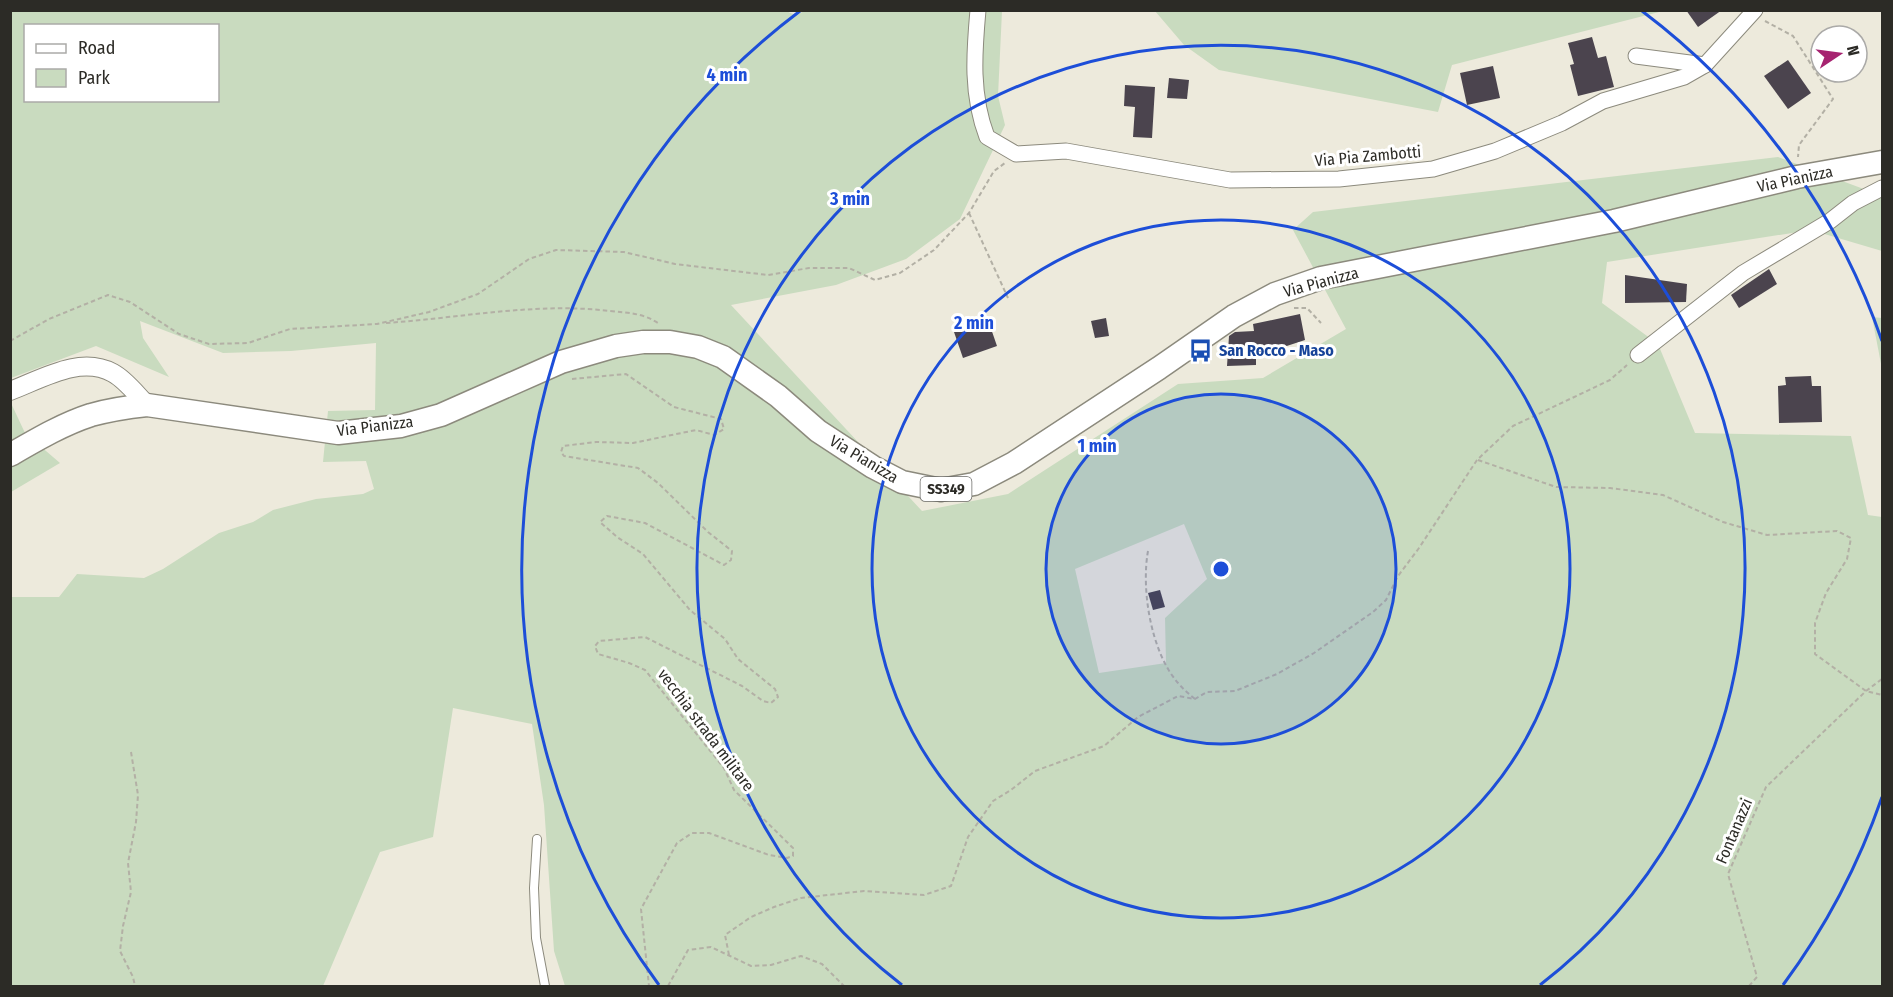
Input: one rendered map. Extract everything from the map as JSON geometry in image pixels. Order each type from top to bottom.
[{"type":"main road","name":"Via Pianizza","points":[[10,455],[90,415],[147,405],[338,433],[401,426],[441,415],[561,362],[616,346],[643,342],[670,342],[698,347],[723,357],[778,396],[818,431],[873,467],[902,482],[941,490],[974,484],[1014,464],[1234,316],[1275,294],[1321,278],[1614,221],[1797,177],[1882,162]]},
{"type":"street","points":[[978,10],[975,48],[977,108],[987,137],[1016,154]]},
{"type":"street","name":"Via Pia Zambotti","points":[[1016,154],[1066,151],[1230,180],[1339,179],[1433,169],[1495,151],[1562,123],[1603,102],[1684,77],[1705,65],[1754,12]]},
{"type":"street","points":[[1636,56],[1705,65]]},
{"type":"street","points":[[1638,356],[1743,273],[1830,221],[1853,203],[1882,188]]},
{"type":"street","points":[[10,391],[67,369],[92,365],[114,373],[147,405]]},
{"type":"lane","points":[[537,839],[534,898],[536,938],[545,987]]},
{"type":"path","points":[[1754,12],[1792,36],[1833,99],[1799,145],[1797,177]]},
{"type":"path","points":[[377,324],[429,312],[478,294],[530,259],[556,250],[624,252],[675,264],[768,275],[809,268],[849,268],[875,280],[900,273],[934,250],[969,213],[994,171],[1016,154]]},
{"type":"path","points":[[969,213],[1008,298]]},
{"type":"path","points":[[10,340],[49,319],[108,295],[130,302],[178,334],[209,344],[248,343],[290,329],[577,307],[646,315],[663,326]]},
{"type":"path","points":[[729,956],[725,935],[751,917],[801,898],[864,891],[924,895],[951,886],[968,837],[993,801],[1035,771],[1104,746],[1138,717],[1178,696],[1195,699],[1207,692],[1235,691],[1277,674],[1314,653],[1373,612],[1386,600],[1398,576],[1477,460],[1513,426],[1610,380],[1638,356]]},
{"type":"path","name":"vecchia strada militare","points":[[566,380],[626,374],[674,407],[721,419],[723,429],[714,435],[696,430],[633,443],[596,442],[563,446],[561,452],[564,456],[638,468],[658,483],[732,552],[731,560],[724,566],[645,522],[607,516],[600,522],[617,537],[643,554],[690,610],[725,639],[738,659],[775,689],[778,698],[771,703],[763,701],[742,686],[645,637],[599,641],[595,646],[598,654],[645,670],[718,759],[734,790],[793,848],[793,856],[787,858],[769,855],[709,833],[692,833],[677,843],[641,909],[649,987]]},
{"type":"path","points":[[1477,460],[1556,488],[1610,488],[1663,495],[1723,522],[1767,535],[1838,531],[1851,538],[1846,559],[1826,593],[1815,623],[1815,654],[1866,691],[1882,694]]},
{"type":"path","points":[[1148,551],[1145,566],[1147,608],[1160,651],[1177,682],[1195,699]]},
{"type":"path","points":[[1866,691],[1882,679]]},
{"type":"path","name":"Fontanazzi","points":[[1749,987],[1757,977],[1728,874],[1766,787],[1866,691]]},
{"type":"path","points":[[130,752],[138,795],[136,822],[128,863],[131,892],[120,951],[133,977],[135,987]]},
{"type":"path","points":[[668,987],[688,950],[711,947],[751,966],[771,965],[801,956],[822,964],[844,987]]},
{"type":"green space","points":[[784,10],[795,15],[807,10],[1002,11],[998,96],[1005,125],[960,219],[906,259],[836,285],[731,305],[922,511],[1008,494],[1178,384],[1263,378],[1346,329],[1293,230],[1313,212],[1778,157],[1869,191],[1882,191],[1882,251],[1811,230],[1607,262],[1602,303],[1658,344],[1695,433],[1851,436],[1868,515],[1882,517],[1882,986],[565,986],[554,951],[544,805],[532,724],[453,708],[433,837],[380,852],[323,986],[11,986],[11,597],[59,597],[77,574],[144,578],[163,569],[219,533],[253,522],[273,510],[316,499],[363,494],[374,489],[366,461],[323,462],[328,411],[375,410],[376,343],[291,351],[223,353],[140,321],[143,338],[169,377],[96,346],[11,378],[11,11]],"holes":[[[1184,524],[1207,579],[1165,618],[1166,663],[1099,673],[1075,569]]]},
{"type":"green space","points":[[1155,11],[1663,11],[1452,65],[1438,112],[1219,70],[1184,45]]},
{"type":"green space","points":[[1872,317],[1882,318],[1882,369]]},
{"type":"green space","points":[[10,401],[25,433],[60,463],[11,492]]},
{"type":"building","points":[[1686,10],[1722,10],[1698,27]]},
{"type":"building","points":[[1592,37],[1598,58],[1606,56],[1614,87],[1578,96],[1570,65],[1574,64],[1568,43]]},
{"type":"building","points":[[1788,60],[1811,93],[1788,109],[1764,76]]},
{"type":"building","points":[[1493,66],[1500,98],[1467,105],[1460,73]]},
{"type":"building","points":[[1169,78],[1189,80],[1187,99],[1167,98]]},
{"type":"building","points":[[1125,85],[1155,87],[1152,138],[1133,137],[1135,107],[1124,106]]},
{"type":"building","points":[[1769,269],[1777,284],[1739,308],[1731,295]]},
{"type":"building","points":[[1625,275],[1687,284],[1686,302],[1625,303]]},
{"type":"building","points":[[1300,314],[1305,340],[1256,356],[1256,365],[1227,366],[1229,336],[1235,332],[1254,331],[1253,324]]},
{"type":"building","points":[[1106,318],[1109,336],[1095,338],[1091,321]]},
{"type":"building","points":[[988,320],[997,346],[963,358],[954,332]]},
{"type":"building","points":[[1811,376],[1812,386],[1821,386],[1822,422],[1779,423],[1778,386],[1786,385],[1785,377]]},
{"type":"building","points":[[1160,590],[1165,607],[1153,610],[1148,593]]},
{"type":"place","name":"San Rocco - Maso","points":[[1201,350]]}]
